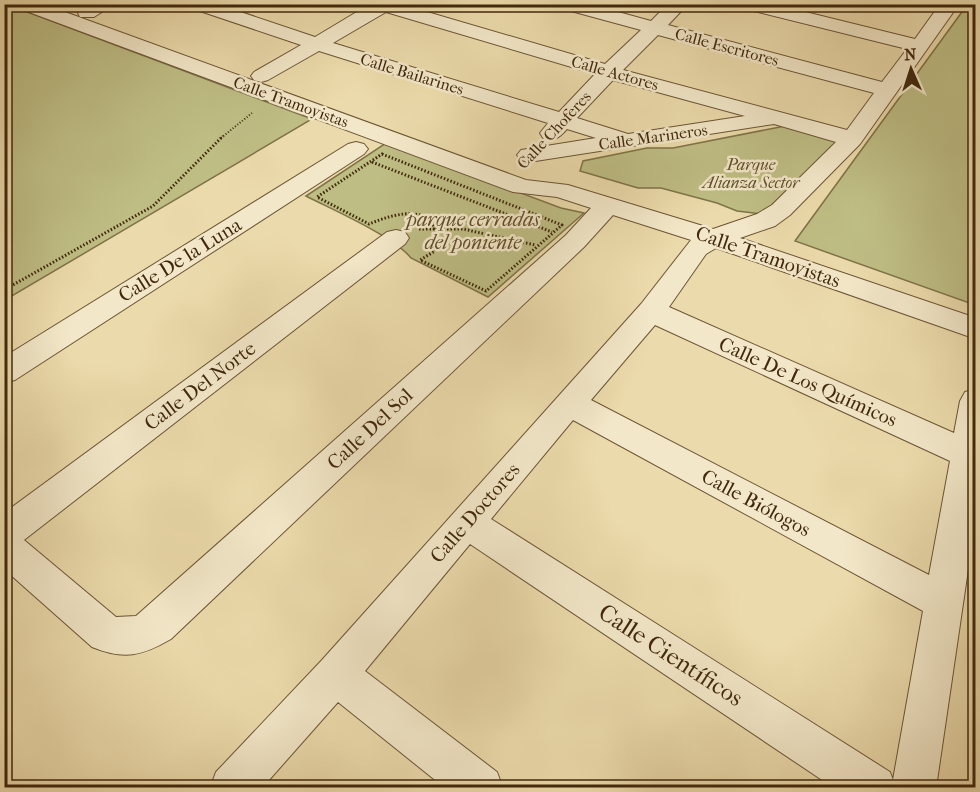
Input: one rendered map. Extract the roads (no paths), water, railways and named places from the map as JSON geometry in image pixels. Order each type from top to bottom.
[{"type":"street","name":"Calle Tramoyistas","points":[[24,4],[518,168]]},
{"type":"street","name":"Calle Tramoyistas","points":[[64,4],[96,9],[261,76],[518,168]]},
{"type":"street","name":"Calle Bailarines","points":[[197,4],[628,141]]},
{"type":"street","name":"Calle Escritores","points":[[566,4],[887,90]]},
{"type":"street","name":"Calle Choferes","points":[[518,168],[609,72],[679,4]]},
{"type":"street","points":[[748,4],[920,46]]},
{"type":"street","points":[[261,76],[382,5]]},
{"type":"street","name":"Calle Actores","points":[[382,5],[609,72],[852,139]]},
{"type":"street","name":"Calle Doctores","points":[[232,788],[336,674],[651,311],[697,248],[714,238],[766,220],[781,210],[852,139],[920,46],[944,6]]},
{"type":"street","name":"Calle Marineros","points":[[518,168],[628,141],[777,119]]},
{"type":"street","name":"Calle De la Luna","points":[[4,372],[358,154]]},
{"type":"street","name":"Calle Tramoyistas","points":[[518,168],[522,187],[559,190],[714,238],[975,329]]},
{"type":"street","name":"Calle Del Sol","points":[[4,546],[106,634],[122,639],[142,634],[157,626],[558,242],[608,205]]},
{"type":"street","name":"Calle Del Norte","points":[[4,534],[396,238]]},
{"type":"street","name":"Calle De Los Químicos","points":[[651,311],[966,453]]},
{"type":"street","points":[[914,788],[975,401]]},
{"type":"street","name":"Calle Biólogos","points":[[569,403],[943,602]]},
{"type":"street","name":"Calle Científicos","points":[[467,522],[874,788]]},
{"type":"street","points":[[336,674],[482,788]]},
{"type":"park label","name":"Parque Alianza Sector","points":[[751,173]]},
{"type":"park label","name":"parque cerradas del poniente","points":[[473,230]]}]
